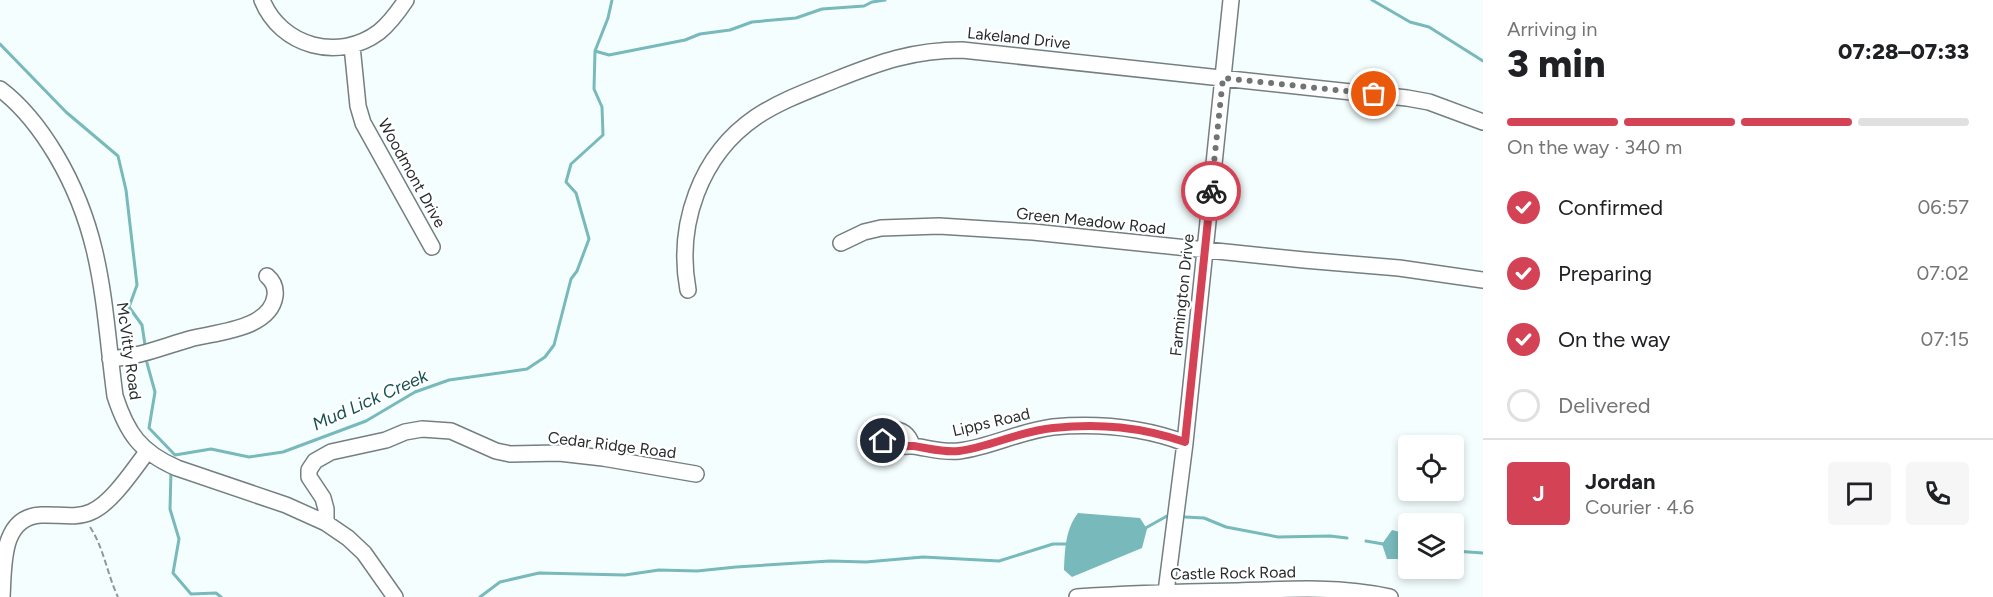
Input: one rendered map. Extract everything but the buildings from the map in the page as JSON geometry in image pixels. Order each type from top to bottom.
[{"type":"street","points":[[262,0],[270,15],[280,26],[301,41],[322,48],[352,45],[378,33],[390,23],[406,0]]},
{"type":"street","name":"Farmington Drive","points":[[1166,592],[1185,442],[1231,0]]},
{"type":"street","name":"Woodmont Drive","points":[[352,45],[358,106],[363,123],[432,247]]},
{"type":"street","name":"Lakeland Drive","points":[[688,290],[685,261],[690,210],[703,178],[714,159],[736,133],[756,117],[802,93],[907,54],[962,50],[1407,98],[1429,102],[1483,122]]},
{"type":"street","name":"McVitty Road","points":[[0,89],[35,123],[69,177],[90,228],[99,264],[115,396],[122,416],[136,441],[147,452],[171,466],[286,505],[326,523],[348,538],[364,553],[394,597]]},
{"type":"street","name":"Green Meadow Road","points":[[840,243],[864,232],[880,228],[939,226],[1034,232],[1399,268],[1483,280]]},
{"type":"street","points":[[110,359],[147,354],[188,340],[254,323],[265,314],[274,299],[273,282],[267,276]]},
{"type":"street","name":"Lipps Road","points":[[912,446],[958,451],[1030,431],[1089,426],[1137,429],[1185,442]]},
{"type":"street","name":"Cedar Ridge Road","points":[[326,523],[326,509],[322,498],[309,477],[309,470],[315,461],[331,452],[386,440],[405,432],[422,429],[451,431],[496,451],[510,454],[559,453],[696,474]]},
{"type":"street","points":[[2,597],[6,544],[16,527],[30,517],[81,515],[102,506],[147,452]]},
{"type":"street","name":"Castle Rock Road","points":[[1077,597],[1166,592],[1334,590],[1390,597]]},
{"type":"path","points":[[81,515],[92,528],[100,543],[110,580],[118,597]]},
{"type":"water","points":[[1078,513],[1140,518],[1147,529],[1142,548],[1072,577],[1064,570],[1065,548],[1070,526]]},
{"type":"water","points":[[1392,530],[1398,532],[1398,559],[1387,559],[1382,544]]},
{"type":"waterway","name":"Mud Lick Creek","points":[[175,455],[211,449],[249,457],[283,452],[366,421],[415,392],[449,380],[527,369],[545,357],[554,345],[571,279],[577,271],[589,239],[576,193],[566,182],[571,164],[603,135],[602,107],[594,89],[595,51],[608,18],[612,0]]},
{"type":"waterway","points":[[595,51],[609,55],[685,40],[700,34],[730,30],[752,22],[796,18],[822,9],[864,6],[885,0]]},
{"type":"waterway","points":[[1372,0],[1410,22],[1429,27],[1483,61]]},
{"type":"waterway","points":[[0,44],[66,112],[118,156],[126,190],[137,285],[129,307],[142,325],[145,345]]},
{"type":"waterway","points":[[147,363],[155,392],[149,428],[175,455]]},
{"type":"waterway","name":"Mud Lick Creek","points":[[171,471],[170,509],[179,539],[173,573],[191,594],[216,593],[221,597]]},
{"type":"waterway","points":[[1142,530],[1167,516]]},
{"type":"waterway","points":[[1185,517],[1204,518],[1226,527],[1278,537],[1347,538]]},
{"type":"waterway","points":[[1366,541],[1383,544]]},
{"type":"waterway","points":[[480,597],[500,582],[539,573],[625,575],[659,570],[697,571],[923,557],[999,561],[1053,544],[1068,544]]},
{"type":"waterway","points":[[1464,552],[1483,553]]},
{"type":"way so far","points":[[1211,191],[1223,78],[1374,94]]},
{"type":"route","points":[[883,441],[892,447],[912,446],[958,451],[1030,431],[1089,426],[1127,427],[1185,442],[1211,191]]}]
